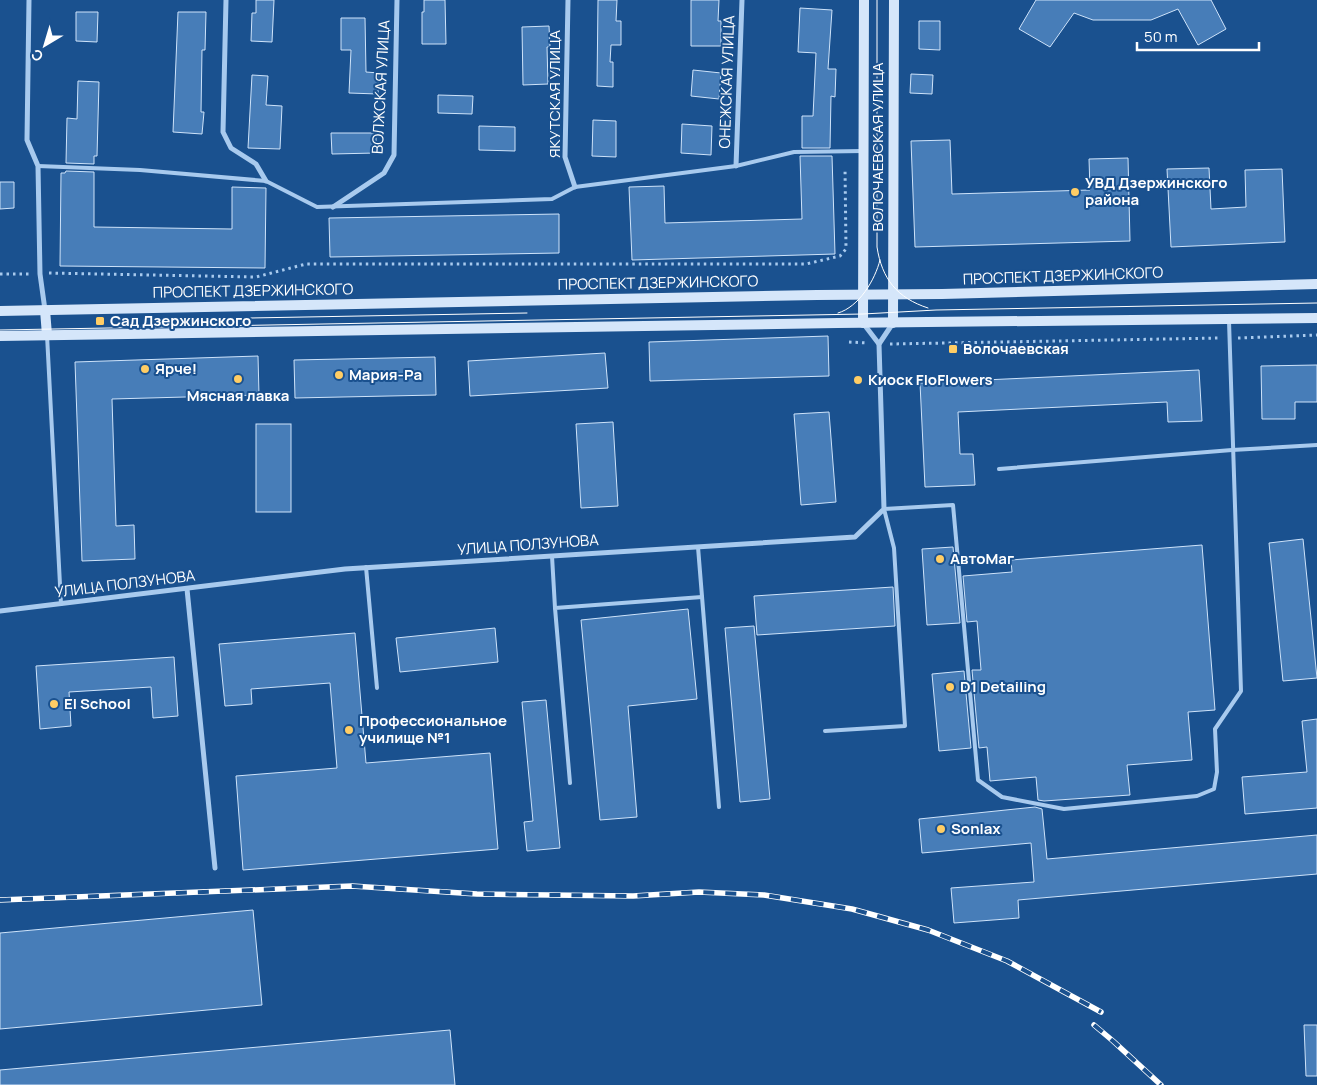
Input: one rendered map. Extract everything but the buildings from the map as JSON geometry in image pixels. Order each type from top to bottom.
[{"type":"main road","name":"ВОЛОЧАЕВСКАЯ УЛИЦА","points":[[863,323],[864,0]]},
{"type":"main road","name":"ВОЛОЧАЕВСКАЯ УЛИЦА","points":[[893,323],[894,0]]},
{"type":"main road","name":"ПРОСПЕКТ ДЗЕРЖИНСКОГО","points":[[0,312],[863,294],[942,294],[1317,284]]},
{"type":"main road","points":[[45,310],[47,335]]},
{"type":"main road","points":[[0,336],[1317,318]]},
{"type":"street","points":[[29,0],[27,140],[38,166],[40,274],[45,310]]},
{"type":"street","points":[[226,0],[222,132],[230,148],[256,164],[266,181]]},
{"type":"street","name":"ВОЛЖСКАЯ УЛИЦА","points":[[333,207],[384,174],[394,155],[397,0]]},
{"type":"street","name":"ЯКУТСКАЯ УЛИЦА","points":[[568,0],[565,157],[575,187]]},
{"type":"street","name":"ОНЕЖСКАЯ УЛИЦА","points":[[736,166],[742,0]]},
{"type":"street","points":[[863,323],[879,344]]},
{"type":"street","points":[[884,509],[879,344],[893,323]]},
{"type":"street","name":"УЛИЦА ПОЛЗУНОВА","points":[[0,611],[366,567],[855,537],[884,509]]},
{"type":"street","points":[[186,588],[215,868]]},
{"type":"lane","points":[[38,166],[140,170],[266,181],[317,208],[552,199],[575,187],[736,166],[794,152],[863,151]]},
{"type":"lane","points":[[825,731],[905,726],[894,548],[884,509],[953,505],[978,780],[1002,797],[1064,808],[1197,796],[1214,789],[1217,772],[1215,729],[1242,691],[1228,319]]},
{"type":"lane","points":[[47,335],[61,604]]},
{"type":"lane","points":[[1000,469],[1232,450],[1317,446]]},
{"type":"lane","points":[[698,547],[719,807]]},
{"type":"lane","points":[[552,556],[570,783]]},
{"type":"lane","points":[[366,567],[377,688]]},
{"type":"lane","points":[[555,608],[702,597]]},
{"type":"path","points":[[0,274],[61,273],[256,277],[306,264],[806,264],[840,256],[846,249],[845,168]]},
{"type":"path","points":[[849,342],[879,344],[1317,335]]},
{"type":"tram line","points":[[877,0],[877,247],[883,269],[893,286],[908,299],[928,308]]},
{"type":"tram line","points":[[838,313],[853,305],[865,292],[878,268],[880,260]]},
{"type":"tram line","points":[[0,330],[863,314],[936,310],[1317,303]]},
{"type":"tram line","points":[[195,319],[527,313]]},
{"type":"railway","points":[[0,900],[352,886],[477,894],[633,896],[699,892],[764,895],[852,909],[928,930],[1007,961],[1101,1012]]},
{"type":"railway","points":[[1094,1025],[1161,1085]]},
{"type":"place","name":"УВД Дзержинского района","points":[[1075,192]]},
{"type":"place","name":"Сад Дзержинского","points":[[100,321]]},
{"type":"place","name":"Волочаевская","points":[[953,349]]},
{"type":"place","name":"Ярче!","points":[[145,369]]},
{"type":"place","name":"Мария-Ра","points":[[339,375]]},
{"type":"place","name":"Мясная лавка","points":[[238,379]]},
{"type":"place","name":"Киоск FloFlowers","points":[[858,380]]},
{"type":"place","name":"АвтоМаг","points":[[940,559]]},
{"type":"place","name":"D1 Detailing","points":[[950,687]]},
{"type":"place","name":"El School","points":[[54,704]]},
{"type":"place","name":"Профессиональное училище №1","points":[[349,730]]},
{"type":"place","name":"Sonlax","points":[[941,829]]}]
